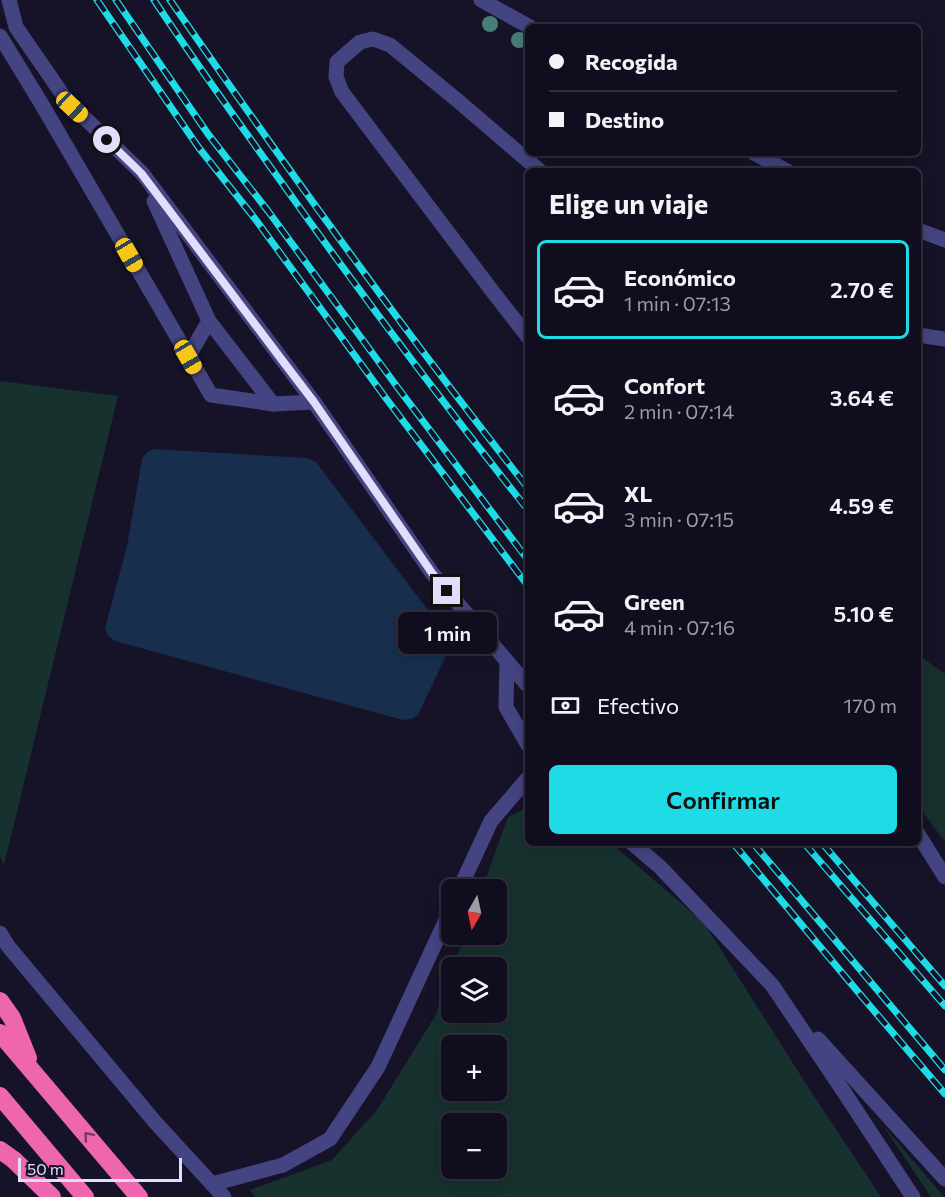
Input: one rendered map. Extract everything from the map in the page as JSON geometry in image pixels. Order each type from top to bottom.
[{"type":"highway","points":[[0,1001],[12,1018],[34,1074]]},
{"type":"highway","points":[[0,1033],[139,1197]]},
{"type":"highway","points":[[0,1096],[85,1197]]},
{"type":"highway","points":[[0,1150],[14,1160],[52,1197]]},
{"type":"street","points":[[9,0],[16,27],[72,107],[141,173],[314,402],[432,573],[525,683]]},
{"type":"street","points":[[481,0],[525,24]]},
{"type":"street","points":[[0,36],[211,395],[273,404],[314,402]]},
{"type":"street","points":[[525,333],[342,92],[336,77],[337,62],[360,42],[373,39],[390,45],[536,168]]},
{"type":"street","points":[[41,103],[72,107]]},
{"type":"street","points":[[760,156],[782,168]]},
{"type":"street","points":[[141,173],[209,321],[273,404]]},
{"type":"street","points":[[921,231],[945,240]]},
{"type":"street","points":[[188,357],[209,321]]},
{"type":"street","points":[[921,335],[945,339]]},
{"type":"street","points":[[507,662],[506,707],[525,740]]},
{"type":"street","points":[[464,879],[491,821],[525,781]]},
{"type":"street","points":[[921,839],[945,877]]},
{"type":"street","points":[[636,846],[660,867],[772,985],[913,1197]]},
{"type":"street","points":[[649,846],[660,867]]},
{"type":"street","points":[[212,1184],[283,1165],[330,1138],[378,1067],[441,931]]},
{"type":"street","points":[[0,933],[8,946],[156,1122],[224,1197]]},
{"type":"street","points":[[777,994],[945,1179]]},
{"type":"green space","points":[[0,381],[118,396],[4,865],[0,856]]},
{"type":"green space","points":[[921,657],[945,674],[945,842],[921,809]]},
{"type":"green space","points":[[525,808],[525,846],[614,846],[704,923],[881,1197],[255,1197],[250,1190],[332,1160],[377,1110],[435,1016],[441,999],[441,1023],[507,1023],[507,957],[457,957],[461,945],[507,945],[507,879],[486,879],[508,817]]},
{"type":"green space","points":[[882,1124],[944,1197],[931,1197]]},
{"type":"water","points":[[153,449],[307,458],[316,462],[449,638],[450,647],[418,715],[412,719],[403,720],[115,641],[108,636],[105,628],[127,546],[142,459],[147,452]]},
{"type":"railway","points":[[97,0],[199,148],[256,220],[385,397],[525,582]]},
{"type":"railway","points":[[116,0],[208,134],[525,556]]},
{"type":"railway","points":[[154,0],[342,266],[525,506]]},
{"type":"railway","points":[[170,0],[345,247],[525,484]]},
{"type":"railway","points":[[736,846],[945,1094]]},
{"type":"railway","points":[[756,846],[945,1070]]},
{"type":"railway","points":[[807,846],[945,1006]]},
{"type":"railway","points":[[825,846],[945,986]]},
{"type":"route","points":[[107,140],[141,173],[314,402],[432,573],[447,591]]}]
